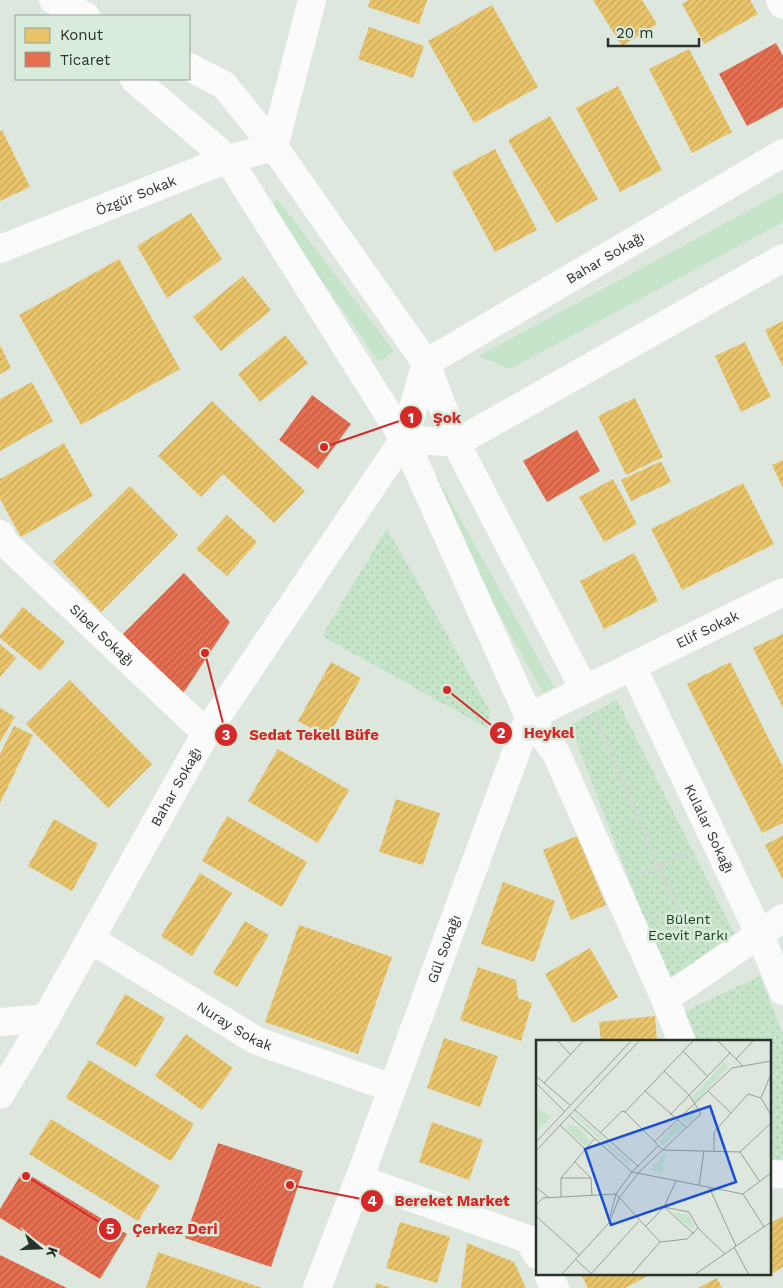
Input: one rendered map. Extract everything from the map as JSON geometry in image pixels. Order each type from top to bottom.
[{"type":"street","points":[[42,0],[60,15]]},
{"type":"street","points":[[53,0],[84,15]]},
{"type":"street","points":[[274,147],[312,0]]},
{"type":"street","points":[[190,68],[224,85],[274,147],[426,363],[456,443],[584,689]]},
{"type":"street","points":[[135,80],[228,159],[404,439],[529,717],[556,753],[665,999],[681,1040]]},
{"type":"street","name":"Özgür Sokak","points":[[0,249],[228,159],[274,147]]},
{"type":"street","name":"Bahar Sokağı","points":[[0,1096],[46,1018],[206,733],[404,439],[426,363],[783,152]]},
{"type":"street","points":[[404,439],[456,443],[783,258]]},
{"type":"street","name":"Sibel Sokağı","points":[[1,542],[206,733]]},
{"type":"street","name":"Elif Sokak","points":[[632,666],[783,592]]},
{"type":"street","points":[[529,717],[632,666]]},
{"type":"street","name":"Kulalar Sokağı","points":[[632,666],[759,933],[783,991]]},
{"type":"street","name":"Gül Sokağı","points":[[317,1288],[529,717]]},
{"type":"street","points":[[665,999],[783,918]]},
{"type":"street","name":"Nuray Sokak","points":[[90,939],[257,1042],[392,1088]]},
{"type":"street","points":[[0,1022],[46,1018]]},
{"type":"street","points":[[770,1175],[783,1174]]},
{"type":"street","points":[[359,1179],[528,1239],[536,1252]]},
{"type":"street","points":[[549,1276],[555,1288]]},
{"type":"path","points":[[584,689],[658,867],[706,970]]},
{"type":"path","points":[[616,889],[713,837]]},
{"type":"green space","points":[[783,192],[783,222],[510,369],[479,356]]},
{"type":"green space","points":[[277,199],[394,351],[379,362],[270,207]]},
{"type":"green space","points":[[436,475],[554,687],[543,693],[425,481]]},
{"type":"green space","points":[[387,528],[490,711],[487,728],[322,636]]},
{"type":"green space","name":"Bülent Ecevit Parkı","points":[[617,700],[741,947],[668,982],[570,725]]},
{"type":"green space","points":[[760,976],[783,1034],[783,1160],[770,1160],[770,1040],[693,1040],[683,1012]]},
{"type":"building: Konut","points":[[370,0],[427,0],[419,24],[368,7]]},
{"type":"building: Konut","points":[[593,0],[642,0],[657,24],[622,46]]},
{"type":"building: Konut","points":[[689,0],[750,0],[758,14],[704,44],[682,4]]},
{"type":"building: Konut","points":[[492,5],[538,87],[474,123],[428,41]]},
{"type":"building: Konut","points":[[369,27],[424,46],[413,78],[358,59]]},
{"type":"building: Konut","points":[[689,49],[732,132],[692,153],[649,69]]},
{"type":"building: Konut","points":[[618,86],[662,170],[620,192],[576,108]]},
{"type":"building: Konut","points":[[550,116],[598,199],[556,223],[508,140]]},
{"type":"building: Konut","points":[[2,130],[30,187],[0,201],[0,131]]},
{"type":"building: Konut","points":[[495,149],[537,230],[495,252],[452,172]]},
{"type":"building: Konut","points":[[191,213],[222,259],[167,298],[137,246]]},
{"type":"building: Konut","points":[[119,259],[180,369],[81,425],[19,315]]},
{"type":"building: Konut","points":[[243,276],[271,310],[221,351],[193,317]]},
{"type":"building: Konut","points":[[783,321],[783,367],[765,330]]},
{"type":"building: Konut","points":[[285,335],[308,363],[260,402],[238,374]]},
{"type":"building: Konut","points":[[745,342],[771,397],[741,412],[715,356]]},
{"type":"building: Konut","points":[[0,345],[11,368],[0,374]]},
{"type":"building: Konut","points":[[32,382],[53,421],[0,451],[0,399]]},
{"type":"building: Konut","points":[[635,398],[663,457],[626,475],[598,416]]},
{"type":"building: Konut","points":[[212,401],[305,491],[274,523],[223,474],[201,497],[158,456]]},
{"type":"building: Konut","points":[[64,443],[93,496],[21,537],[0,499],[0,479]]},
{"type":"building: Konut","points":[[783,460],[783,488],[772,465]]},
{"type":"building: Konut","points":[[661,461],[671,482],[631,501],[621,480]]},
{"type":"building: Konut","points":[[613,479],[637,524],[604,542],[579,497]]},
{"type":"building: Konut","points":[[743,483],[774,544],[682,590],[651,529]]},
{"type":"building: Konut","points":[[130,486],[178,535],[101,612],[53,562]]},
{"type":"building: Konut","points":[[227,515],[257,542],[227,576],[196,549]]},
{"type":"building: Konut","points":[[634,553],[658,601],[604,629],[580,581]]},
{"type":"building: Konut","points":[[23,607],[65,642],[40,671],[0,638],[0,635]]},
{"type":"building: Konut","points":[[783,634],[783,708],[753,648]]},
{"type":"building: Konut","points":[[0,644],[16,658],[0,677]]},
{"type":"building: Konut","points":[[331,662],[361,678],[328,737],[298,721]]},
{"type":"building: Konut","points":[[730,662],[783,767],[783,823],[762,833],[687,684]]},
{"type":"building: Konut","points":[[70,680],[152,764],[108,808],[26,724]]},
{"type":"building: Konut","points":[[0,708],[15,717],[0,742]]},
{"type":"building: Konut","points":[[14,726],[33,735],[0,803],[0,754]]},
{"type":"building: Konut","points":[[278,749],[349,790],[318,843],[248,801]]},
{"type":"building: Konut","points":[[396,799],[440,813],[423,865],[379,852]]},
{"type":"building: Konut","points":[[227,816],[307,862],[282,907],[202,861]]},
{"type":"building: Konut","points":[[54,819],[98,844],[72,891],[28,866]]},
{"type":"building: Konut","points":[[783,835],[783,880],[765,845]]},
{"type":"building: Konut","points":[[577,836],[606,905],[571,920],[543,850]]},
{"type":"building: Konut","points":[[200,873],[232,893],[192,956],[161,936]]},
{"type":"building: Konut","points":[[503,882],[555,901],[534,962],[481,944]]},
{"type":"building: Konut","points":[[245,921],[269,935],[237,987],[213,973]]},
{"type":"building: Konut","points":[[299,925],[392,957],[358,1054],[265,1022]]},
{"type":"building: Konut","points":[[590,948],[618,997],[573,1023],[545,974]]},
{"type":"building: Konut","points":[[478,967],[516,980],[518,998],[532,1003],[521,1041],[460,1020]]},
{"type":"building: Konut","points":[[125,994],[165,1018],[136,1067],[96,1044]]},
{"type":"building: Konut","points":[[655,1016],[657,1040],[601,1040],[599,1022]]},
{"type":"building: Konut","points":[[186,1034],[233,1068],[202,1110],[155,1076]]},
{"type":"building: Konut","points":[[444,1038],[498,1056],[480,1107],[427,1088]]},
{"type":"building: Konut","points":[[89,1060],[194,1124],[171,1161],[66,1098]]},
{"type":"building: Konut","points":[[51,1119],[160,1186],[138,1221],[29,1154]]},
{"type":"building: Konut","points":[[432,1122],[483,1140],[469,1180],[419,1162]]},
{"type":"building: Konut","points":[[783,1216],[783,1267],[770,1274],[770,1223]]},
{"type":"building: Konut","points":[[400,1222],[450,1237],[437,1283],[386,1268]]},
{"type":"building: Konut","points":[[467,1243],[514,1262],[526,1288],[461,1288]]},
{"type":"building: Konut","points":[[158,1252],[262,1288],[146,1288]]},
{"type":"building: Konut","points":[[582,1276],[647,1276],[625,1288],[588,1288]]},
{"type":"building: Konut","points":[[717,1278],[722,1288],[698,1288]]},
{"type":"building: Konut","points":[[376,1283],[391,1288],[375,1288]]},
{"type":"building: Ticaret","points":[[776,43],[783,56],[783,107],[747,126],[719,74]]},
{"type":"building: Ticaret","points":[[312,395],[351,424],[318,469],[279,440]]},
{"type":"building: Ticaret","points":[[577,430],[600,471],[547,502],[523,461]]},
{"type":"building: Ticaret","points":[[184,573],[230,622],[182,695],[123,634]]},
{"type":"building: Ticaret","points":[[218,1143],[303,1171],[271,1267],[185,1238]]},
{"type":"building: Ticaret","points":[[23,1171],[127,1234],[100,1279],[0,1218],[0,1209]]},
{"type":"building: Ticaret","points":[[0,1255],[67,1288],[0,1288]]},
{"type":"place","name":"Şok","points":[[324,447]]},
{"type":"place","name":"Sedat Tekell Büfe","points":[[205,653]]},
{"type":"place","name":"Heykel","points":[[447,690]]},
{"type":"place","name":"Çerkez Deri","points":[[26,1176]]},
{"type":"place","name":"Bereket Market","points":[[290,1185]]}]
